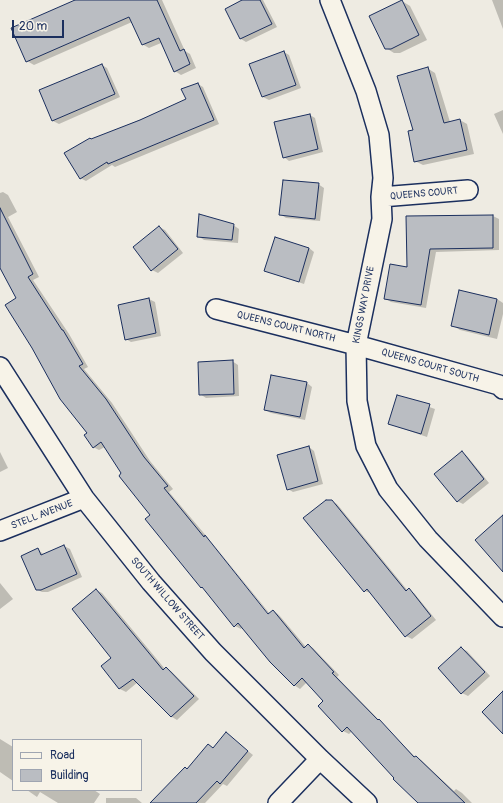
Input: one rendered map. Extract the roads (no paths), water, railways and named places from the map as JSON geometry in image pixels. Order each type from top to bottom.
[{"type":"street","name":"KINGS WAY DRIVE","points":[[330,0],[366,91],[379,135],[383,178],[381,197],[382,219],[356,345],[356,401],[366,446],[388,489],[428,538],[503,617]]},
{"type":"street","name":"QUEENS COURT","points":[[381,197],[468,190]]},
{"type":"street","name":"QUEENS COURT NORTH","points":[[216,309],[356,345]]},
{"type":"street","name":"QUEENS COURT SOUTH","points":[[356,345],[499,385],[503,389]]},
{"type":"street","name":"SOUTH WILLOW STREET","points":[[0,367],[84,498],[151,582],[213,652],[320,759],[367,803]]},
{"type":"street","name":"STELL AVENUE","points":[[0,531],[84,498]]},
{"type":"street","points":[[278,803],[320,759]]}]
